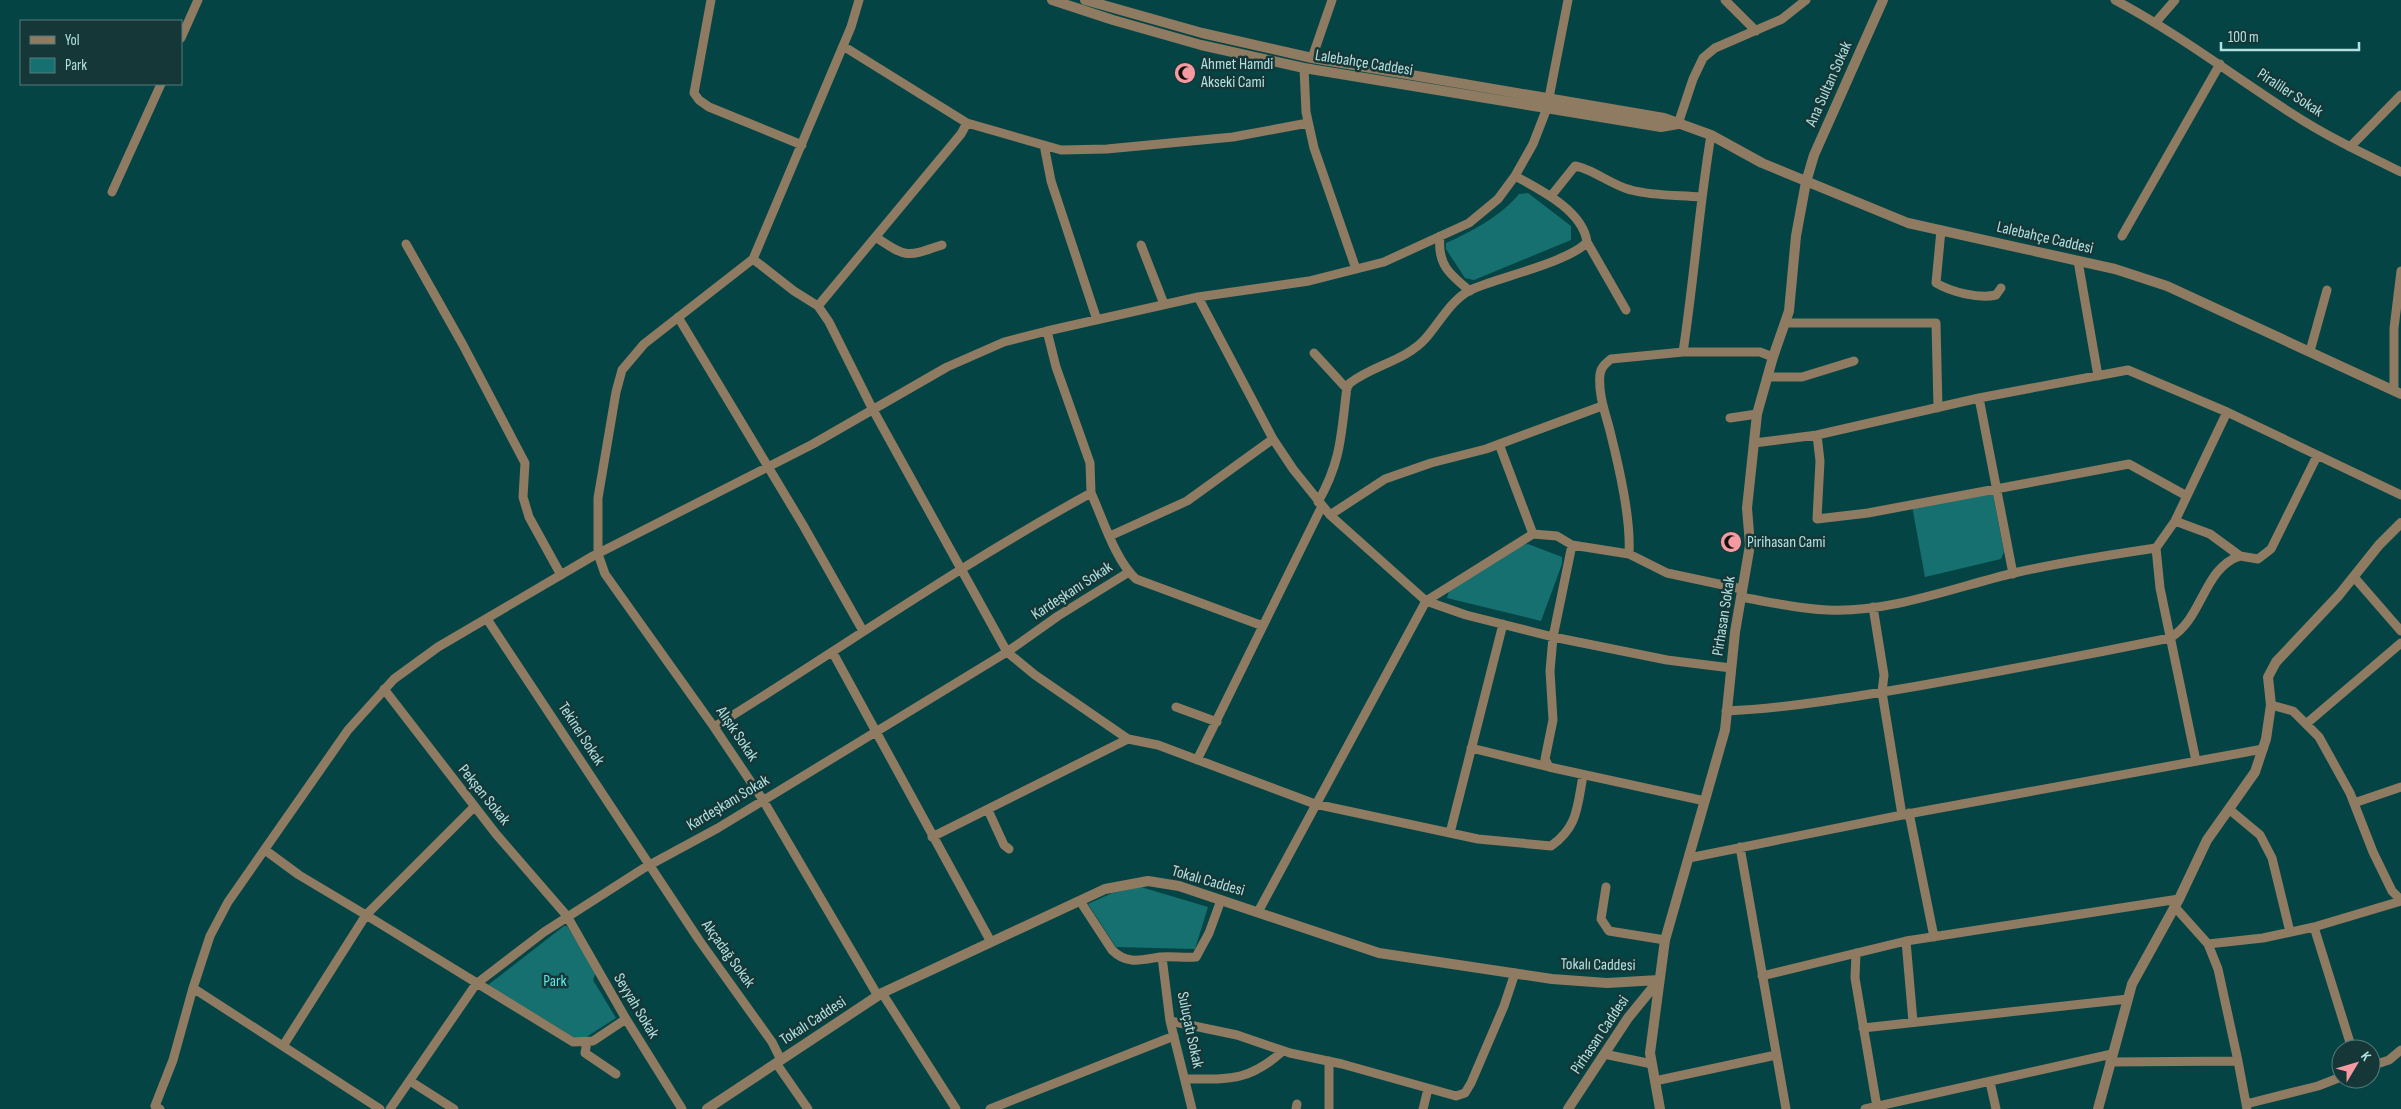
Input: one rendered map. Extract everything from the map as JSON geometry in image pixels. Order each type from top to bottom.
[{"type":"street","points":[[182,36],[198,0]]},
{"type":"street","points":[[711,0],[694,93],[699,100],[709,106],[802,145]]},
{"type":"street","points":[[859,0],[843,46],[753,259],[794,291],[818,306],[830,322],[872,408],[1007,652],[1035,675],[1128,740],[1158,745],[1315,804],[1478,839],[1551,846],[1565,837],[1575,818],[1583,776]]},
{"type":"street","name":"Lalebahçe Caddesi","points":[[1052,0],[1113,20],[1201,45],[1304,68],[1661,127],[1678,124]]},
{"type":"street","name":"Lalebahçe Caddesi","points":[[1085,0],[1202,32],[1312,58],[1550,97],[1664,118],[1711,135],[1762,163],[1908,223],[2115,269],[2167,286],[2398,392]]},
{"type":"street","points":[[1312,58],[1332,0]]},
{"type":"street","points":[[156,1108],[173,1060],[210,936],[228,902],[348,730],[394,679],[438,647],[598,554],[768,468],[872,408],[981,351],[1004,342],[1164,304],[1198,297],[1309,281],[1384,262],[1469,222],[1498,199],[1515,176],[1533,144],[1550,97],[1568,0]]},
{"type":"street","points":[[1724,0],[1756,31]]},
{"type":"street","points":[[1678,124],[1693,79],[1703,58],[1715,48],[1782,19],[1806,0]]},
{"type":"street","name":"Ana Sultan Sokak","points":[[1806,182],[1814,155],[1883,0]]},
{"type":"street","name":"Piraliler Sokak","points":[[2115,0],[2156,22],[2292,114],[2350,147],[2401,172]]},
{"type":"street","points":[[2156,22],[2175,0]]},
{"type":"street","points":[[843,46],[967,122],[1061,150],[1108,149],[1233,137],[1308,123]]},
{"type":"street","points":[[2122,236],[2220,64]]},
{"type":"street","points":[[1304,68],[1306,112],[1314,148],[1356,268]]},
{"type":"street","points":[[112,192],[161,85]]},
{"type":"street","points":[[2350,147],[2401,95]]},
{"type":"street","points":[[818,306],[877,238],[961,134],[967,122]]},
{"type":"street","points":[[1683,352],[1693,287],[1700,197],[1711,135]]},
{"type":"street","points":[[1044,145],[1051,181],[1097,320]]},
{"type":"street","points":[[1551,196],[1575,166],[1582,167],[1599,178],[1632,190],[1700,197]]},
{"type":"street","points":[[1515,176],[1560,202],[1585,230],[1587,242],[1626,310]]},
{"type":"street","name":"Pirhasan Sokak","points":[[1660,1109],[1651,1058],[1665,940],[1724,730],[1731,668],[1750,545],[1747,508],[1757,414],[1773,357],[1789,311],[1796,236],[1806,182]]},
{"type":"street","points":[[1941,230],[1936,283],[1945,288],[1988,297],[1996,295],[2001,288]]},
{"type":"street","points":[[1440,236],[1439,252],[1446,269],[1470,290]]},
{"type":"street","points":[[877,238],[907,255],[942,245]]},
{"type":"street","points":[[1197,760],[1263,626],[1331,480],[1342,438],[1347,388],[1356,379],[1403,357],[1424,340],[1463,294],[1559,258],[1582,248],[1587,242]]},
{"type":"street","points":[[406,244],[463,345],[525,463],[523,497],[529,517],[561,575]]},
{"type":"street","points":[[1142,245],[1164,304]]},
{"type":"street","name":"Alışık Sokak","points":[[753,259],[644,344],[622,370],[616,392],[598,498],[598,554],[605,574],[714,727],[762,800],[880,994],[956,1109]]},
{"type":"street","points":[[2078,261],[2098,376]]},
{"type":"street","points":[[2398,392],[2394,328],[2401,271]]},
{"type":"street","points":[[2310,352],[2327,290]]},
{"type":"street","points":[[1198,297],[1273,439],[1320,504],[1330,516],[1426,601],[1553,637],[1667,660],[1731,668]]},
{"type":"street","points":[[678,317],[863,631]]},
{"type":"street","points":[[1785,323],[1936,323],[1938,408]]},
{"type":"street","points":[[1047,331],[1056,367],[1090,463],[1091,493],[1110,536],[1129,572],[1136,579],[1263,626]]},
{"type":"street","points":[[1629,554],[1630,538],[1626,514],[1610,431],[1602,406],[1600,373],[1604,364],[1611,359],[1683,352],[1760,352],[1773,357]]},
{"type":"street","points":[[1314,353],[1347,388]]},
{"type":"street","points":[[1767,377],[1802,377],[1854,361]]},
{"type":"street","points":[[1754,443],[1817,435],[1979,398],[2128,370],[2227,412],[2401,495]]},
{"type":"street","points":[[1979,398],[2013,574]]},
{"type":"street","points":[[1330,516],[1385,479],[1499,444],[1602,406]]},
{"type":"street","points":[[2196,761],[2160,588],[2156,548],[2174,521],[2227,412]]},
{"type":"street","points":[[1730,418],[1757,414]]},
{"type":"street","points":[[1817,435],[1820,461],[1817,519],[1868,513],[2129,464],[2185,495]]},
{"type":"street","points":[[1110,536],[1187,500],[1273,439]]},
{"type":"street","points":[[1499,444],[1533,534]]},
{"type":"street","points":[[2174,521],[2210,534],[2240,556],[2258,559],[2272,549],[2318,456]]},
{"type":"street","points":[[714,727],[961,570],[1042,520],[1091,493]]},
{"type":"street","points":[[2098,1109],[2132,984],[2176,903],[2207,840],[2255,772],[2271,705],[2268,677],[2276,662],[2354,577],[2379,545],[2401,523]]},
{"type":"street","points":[[1258,912],[1426,601],[1533,534],[1557,536],[1572,544],[1629,554],[1667,573],[1742,593],[1828,610],[1873,607],[1958,590],[2013,574],[2101,556],[2156,548]]},
{"type":"street","points":[[1549,767],[1545,759],[1552,720],[1550,671],[1553,637],[1572,544]]},
{"type":"street","points":[[1726,711],[1762,710],[1882,692],[2031,666],[2170,638],[2180,632],[2190,621],[2218,570],[2228,560],[2240,556]]},
{"type":"street","name":"Kardeşkanı Sokak","points":[[390,1109],[441,1031],[476,984],[567,916],[649,866],[718,828],[1007,652],[1058,616],[1129,572]]},
{"type":"street","points":[[2354,577],[2401,631]]},
{"type":"street","points":[[1873,607],[1884,675],[1882,692],[1906,814],[1934,937]]},
{"type":"street","name":"Tekinel Sokak","points":[[487,619],[649,866]]},
{"type":"street","points":[[1450,833],[1503,624]]},
{"type":"street","points":[[2306,724],[2401,643]]},
{"type":"street","points":[[833,653],[991,942]]},
{"type":"street","name":"Pekşen Sokak","points":[[384,689],[474,807],[567,916]]},
{"type":"street","points":[[2208,944],[2262,938],[2314,927],[2401,900],[2392,891],[2373,852],[2354,803],[2319,736],[2293,711],[2271,705]]},
{"type":"street","points":[[1176,707],[1217,722]]},
{"type":"street","points":[[932,837],[1128,740]]},
{"type":"street","points":[[1471,748],[1583,776],[1705,801]]},
{"type":"street","points":[[1689,858],[1906,814],[2262,749]]},
{"type":"street","points":[[2354,803],[2401,787]]},
{"type":"street","points":[[283,1046],[366,915],[474,807]]},
{"type":"street","points":[[988,810],[1004,845],[1009,849]]},
{"type":"street","points":[[2230,810],[2260,834],[2272,858],[2290,932]]},
{"type":"street","points":[[1740,847],[1786,1109]]},
{"type":"street","points":[[265,850],[299,875],[573,1042],[593,1041],[626,1019]]},
{"type":"street","name":"Akçadağ Sokak","points":[[649,866],[772,1042],[778,1062],[808,1109]]},
{"type":"street","name":"Tokalı Caddesi","points":[[707,1109],[880,994],[1105,889],[1148,881],[1179,886],[1379,952],[1552,979],[1607,983],[1659,980]]},
{"type":"street","points":[[1606,887],[1601,918],[1609,931],[1665,940]]},
{"type":"street","points":[[1080,901],[1091,920],[1119,957],[1135,961],[1162,957],[1196,957],[1209,933],[1221,900]]},
{"type":"street","points":[[1762,976],[1906,941],[2176,903]]},
{"type":"street","points":[[2176,903],[2208,944],[2218,969],[2247,1107],[2331,1081]]},
{"type":"street","name":"Seyyah Sokak","points":[[567,916],[626,1019],[682,1109]]},
{"type":"street","points":[[2314,927],[2349,1039]]},
{"type":"street","points":[[1906,941],[1913,1022]]},
{"type":"street","points":[[1856,953],[1856,978],[1877,1106]]},
{"type":"street","name":"Suluçatı Sokak","points":[[1162,957],[1170,1021],[1192,1109]]},
{"type":"street","points":[[1170,1021],[1237,1035],[1283,1051],[1330,1061],[1456,1096],[1465,1093],[1492,1037],[1515,973]]},
{"type":"street","name":"Pirhasan Caddesi","points":[[1568,1109],[1628,1018],[1659,980]]},
{"type":"street","points":[[193,988],[380,1109]]},
{"type":"street","points":[[1863,1028],[2128,1000]]},
{"type":"street","points":[[990,1109],[1174,1036]]},
{"type":"street","points":[[587,1042],[585,1053],[616,1074]]},
{"type":"street","points":[[2381,1063],[2389,1060],[2401,1050]]},
{"type":"street","points":[[1185,1079],[1230,1078],[1251,1074],[1283,1051]]},
{"type":"street","points":[[1604,1054],[1651,1058]]},
{"type":"street","points":[[1655,1081],[1776,1055]]},
{"type":"street","points":[[1865,1109],[1877,1106],[1897,1106],[1990,1082],[2111,1058],[2238,1062]]},
{"type":"street","points":[[1329,1109],[1330,1061]]},
{"type":"street","points":[[410,1081],[454,1109]]},
{"type":"street","points":[[1990,1082],[1996,1109]]},
{"type":"street","points":[[1423,1109],[1428,1089]]},
{"type":"green space","points":[[1528,193],[1571,226],[1571,240],[1474,280],[1465,278],[1446,249],[1446,243],[1485,223],[1504,209],[1519,194]]},
{"type":"green space","points":[[1987,491],[1993,495],[2004,552],[2001,559],[1925,577],[1912,506]]},
{"type":"green space","points":[[1528,544],[1562,557],[1562,564],[1541,621],[1447,598],[1449,591],[1522,545]]},
{"type":"green space","points":[[1141,887],[1208,907],[1195,949],[1116,947],[1088,904],[1112,893]]},
{"type":"green space","name":"Park","points":[[564,926],[567,926],[596,972],[593,980],[616,1018],[580,1041],[488,985]]},
{"type":"place","name":"Ahmet Hamdi Akseki Cami","points":[[1185,73]]},
{"type":"place","name":"Pirihasan Cami","points":[[1731,542]]}]
